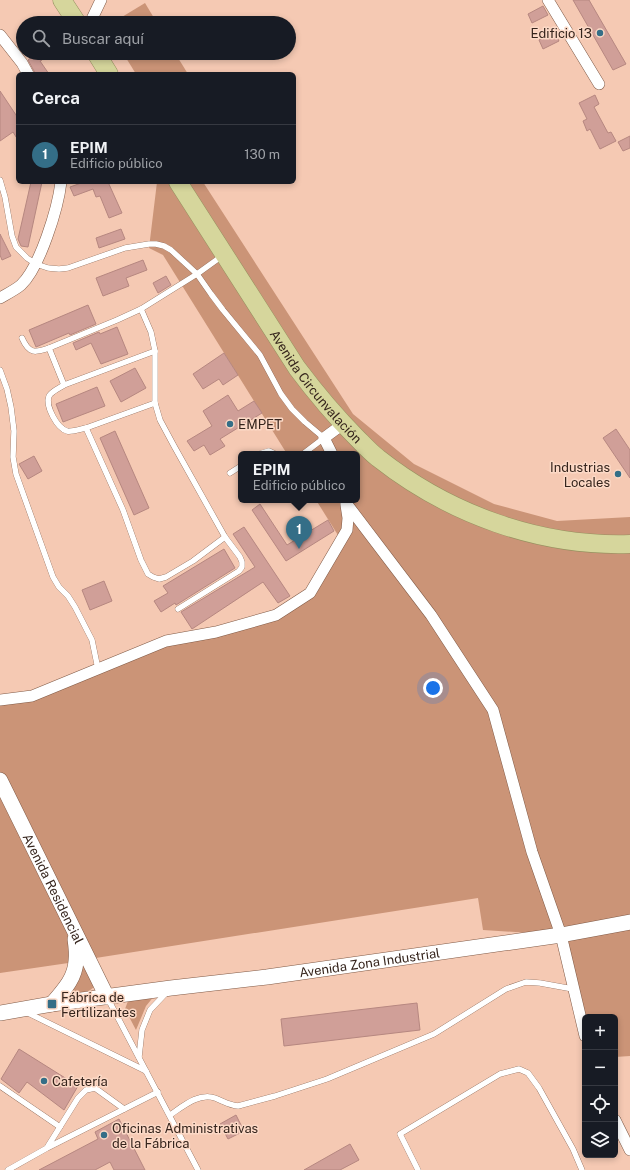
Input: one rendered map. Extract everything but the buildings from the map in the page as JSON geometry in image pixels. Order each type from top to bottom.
[{"type":"highway","points":[[62,0],[72,16]]},
{"type":"highway","points":[[100,60],[108,72]]},
{"type":"highway","name":"Avenida Circunvalación","points":[[179,184],[297,368],[318,396],[343,424],[377,457],[424,489],[463,510],[485,519],[521,531],[556,539],[630,544]]},
{"type":"main road","name":"Avenida Residencial","points":[[0,780],[107,997]]},
{"type":"main road","name":"Avenida Zona Industrial","points":[[0,1013],[52,1004],[267,977],[561,934],[630,922]]},
{"type":"main road","points":[[52,1004],[72,978],[76,962],[75,932]]},
{"type":"street","points":[[93,16],[100,0]]},
{"type":"street","points":[[548,0],[599,84]]},
{"type":"street","points":[[0,35],[16,55]]},
{"type":"street","points":[[20,60],[27,72]]},
{"type":"street","points":[[0,298],[21,284],[36,264],[54,215],[61,184]]},
{"type":"street","points":[[330,451],[324,438],[343,424]]},
{"type":"street","points":[[0,700],[32,696],[166,641],[216,632],[276,615],[310,593],[347,530],[348,518],[345,503]]},
{"type":"street","points":[[346,503],[431,615],[493,710],[532,852],[561,934],[582,1024]]},
{"type":"street","points":[[347,530],[358,529],[371,536]]},
{"type":"street","points":[[616,1122],[630,1150]]},
{"type":"lane","points":[[0,180],[14,243],[19,250],[36,264],[48,268],[68,268],[125,248],[149,244],[164,246],[171,250],[197,274],[223,310],[260,354],[292,409],[324,438],[307,451]]},
{"type":"lane","points":[[22,338],[29,349],[33,352],[39,352],[49,348],[141,309],[197,274],[224,255]]},
{"type":"lane","points":[[141,309],[151,332],[155,351],[155,403],[160,420],[225,536],[242,562],[242,567],[239,571],[178,609]]},
{"type":"lane","points":[[49,348],[64,385]]},
{"type":"lane","points":[[155,351],[64,385],[52,392],[49,397],[48,404],[56,421],[63,429],[74,431],[155,403]]},
{"type":"lane","points":[[0,370],[7,389],[11,407],[14,431],[12,445],[16,474],[52,577],[75,607],[92,640],[98,669]]},
{"type":"lane","points":[[86,428],[123,510],[141,560],[148,574],[158,579],[166,578],[193,561],[225,536]]},
{"type":"lane","points":[[230,473],[238,468]]},
{"type":"lane","points":[[170,1115],[189,1102],[205,1096],[238,1106],[327,1079],[434,1034],[506,989],[526,982],[540,982],[573,989]]},
{"type":"lane","points":[[139,1058],[142,1030],[150,1010],[171,988]]},
{"type":"lane","points":[[107,997],[198,1170]]},
{"type":"lane","points":[[22,1010],[146,1071]]},
{"type":"lane","points":[[416,1168],[400,1134],[500,1074],[519,1069],[528,1073],[539,1088],[573,1149],[582,1170]]},
{"type":"lane","points":[[0,1086],[60,1127]]},
{"type":"lane","points":[[47,1148],[78,1098],[86,1090],[95,1088],[124,1109]]},
{"type":"lane","points":[[8,1170],[47,1148],[158,1092]]},
{"type":"shaded area","points":[[145,3],[153,16],[124,16]]},
{"type":"shaded area","points":[[127,60],[179,60],[187,72],[135,72]]},
{"type":"shaded area","points":[[157,184],[204,184],[353,414],[414,464],[494,504],[557,521],[630,517],[630,1056],[618,1057],[618,1014],[584,1014],[561,935],[483,930],[478,898],[83,960],[94,987],[89,991],[66,995],[82,961],[0,973],[0,700],[32,696],[166,641],[248,623],[310,593],[341,540],[318,503],[360,503],[360,451],[285,451],[163,255],[149,248]]},
{"type":"shaded area","points":[[155,995],[146,1006],[136,1030],[125,1009],[128,1001]]},
{"type":"place","name":"Edificio 13","points":[[600,33]]},
{"type":"place","name":"EMPET","points":[[230,424]]},
{"type":"place","name":"Industrias Locales","points":[[618,474]]},
{"type":"place","name":"EPIM","points":[[299,549]]},
{"type":"place","name":"Fábrica de Fertilizantes","points":[[52,1004]]},
{"type":"place","name":"Cafetería","points":[[44,1081]]},
{"type":"place","name":"Oficinas Administrativas de la Fábrica","points":[[104,1135]]}]
